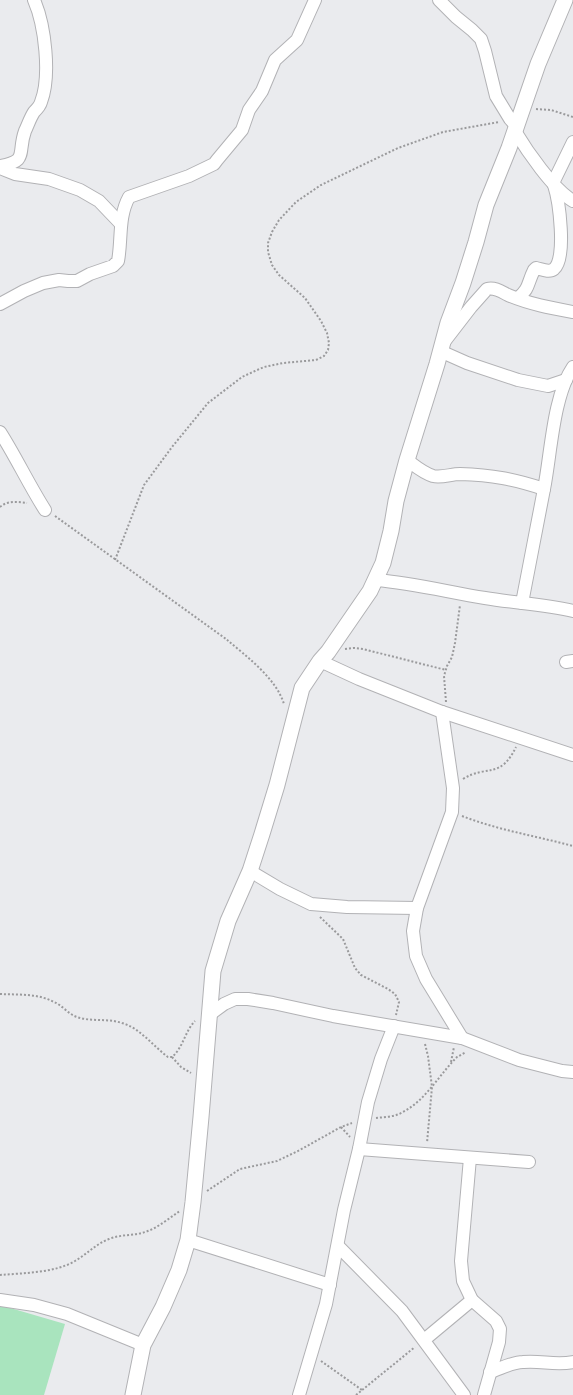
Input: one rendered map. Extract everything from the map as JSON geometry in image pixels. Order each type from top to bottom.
[{"type":"street","points":[[0,167],[17,161],[20,155],[27,126],[39,107],[43,94],[46,54],[40,18],[34,0]]},
{"type":"street","points":[[0,304],[43,283],[59,280],[77,281],[90,274],[113,266],[118,261],[121,224],[129,197],[189,176],[214,164],[242,130],[249,110],[262,91],[271,66],[275,60],[297,40],[314,0]]},
{"type":"street","points":[[439,0],[448,5],[481,40],[496,96],[527,150],[554,184],[573,201]]},
{"type":"street","points":[[133,1395],[143,1345],[170,1292],[179,1270],[188,1240],[193,1202],[213,971],[228,921],[250,871],[277,785],[302,688],[370,591],[383,563],[407,460],[448,323],[476,242],[486,205],[514,126],[523,110],[538,64],[565,0]]},
{"type":"street","points":[[518,298],[526,292],[536,268],[547,271],[552,270],[560,256],[561,245],[559,205],[554,184],[573,142]]},
{"type":"street","points":[[0,167],[15,174],[49,179],[80,190],[99,201],[121,224]]},
{"type":"street","points":[[441,348],[471,307],[488,288],[492,288],[541,306],[573,312]]},
{"type":"street","points":[[441,348],[467,363],[518,380],[548,386],[566,380]]},
{"type":"street","points":[[522,603],[544,489],[555,416],[566,380],[573,367]]},
{"type":"street","points":[[0,432],[16,457],[45,510]]},
{"type":"street","points":[[407,460],[421,471],[433,476],[440,477],[458,474],[508,478],[544,489]]},
{"type":"street","points":[[376,580],[425,586],[461,594],[573,611]]},
{"type":"street","points":[[324,656],[359,679],[445,714],[521,737],[573,755]]},
{"type":"street","points":[[445,714],[453,788],[452,812],[417,908],[412,931],[416,956],[426,979],[459,1038]]},
{"type":"street","points":[[250,871],[280,889],[311,904],[347,907],[417,908]]},
{"type":"street","points":[[209,1015],[224,1004],[235,999],[248,999],[333,1016],[459,1038],[519,1060],[562,1071],[573,1072]]},
{"type":"street","points":[[299,1395],[312,1355],[330,1285],[344,1210],[359,1149],[368,1102],[381,1059],[394,1026]]},
{"type":"street","points":[[359,1149],[529,1162]]},
{"type":"street","points":[[470,1158],[461,1261],[463,1281],[472,1300],[496,1321],[500,1329],[499,1342],[484,1395]]},
{"type":"street","points":[[188,1240],[330,1285]]},
{"type":"street","points":[[338,1246],[402,1311],[464,1395]]},
{"type":"street","points":[[0,1300],[34,1305],[67,1314],[143,1345]]},
{"type":"street","points":[[424,1340],[472,1300]]},
{"type":"street","points":[[490,1372],[522,1362],[546,1362],[561,1364],[573,1362]]},
{"type":"path","points":[[523,110],[551,110],[573,117]]},
{"type":"path","points":[[114,560],[144,485],[172,447],[208,403],[242,377],[264,367],[316,360],[324,356],[328,350],[329,344],[327,333],[321,321],[305,298],[272,265],[268,252],[268,243],[279,220],[296,202],[321,185],[398,148],[443,132],[489,124],[514,126]]},
{"type":"path","points":[[0,507],[4,504],[17,501],[31,504],[45,510],[73,528],[114,560],[202,621],[249,658],[274,686],[285,707]]},
{"type":"path","points":[[445,714],[444,676],[452,657],[455,643],[461,594]]},
{"type":"path","points":[[324,656],[354,648],[363,649],[446,670]]},
{"type":"path","points":[[453,788],[470,775],[502,768],[521,737]]},
{"type":"path","points":[[452,812],[509,831],[573,846]]},
{"type":"path","points":[[311,904],[321,917],[343,939],[356,968],[361,975],[395,994],[399,1002],[394,1026]]},
{"type":"path","points":[[0,994],[19,994],[47,999],[55,1002],[77,1017],[124,1023],[133,1027],[164,1054],[168,1057],[172,1057],[186,1070],[204,1076]]},
{"type":"path","points":[[172,1057],[191,1025],[197,1019],[209,1015]]},
{"type":"path","points":[[422,1031],[428,1056],[432,1087],[426,1154]]},
{"type":"path","points":[[451,1063],[459,1038]]},
{"type":"path","points":[[0,1275],[51,1270],[63,1267],[110,1239],[145,1232],[156,1227],[240,1169],[277,1161],[341,1127],[365,1119],[403,1113],[432,1087],[457,1057],[467,1052],[484,1047]]},
{"type":"path","points":[[356,1395],[424,1340]]},
{"type":"path","points":[[312,1355],[362,1390]]},
{"type":"green space","points":[[0,1305],[65,1324],[44,1395],[0,1395]]}]
